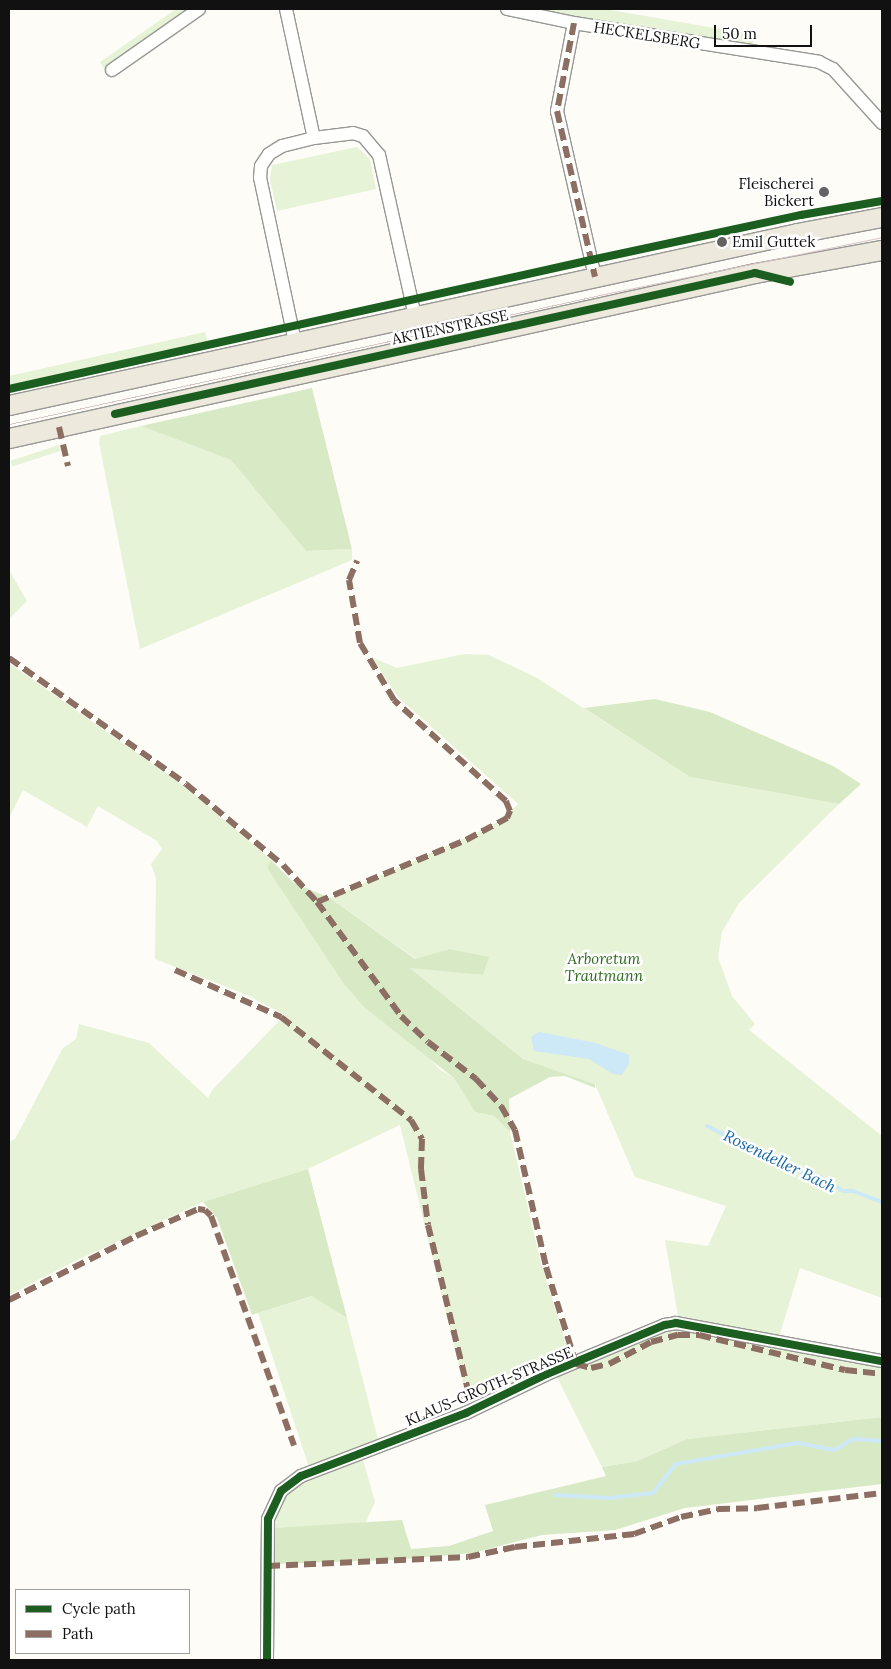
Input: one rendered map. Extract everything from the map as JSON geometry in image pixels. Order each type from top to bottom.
[{"type":"main road","name":"AKTIENSTRASSE","points":[[9,405],[595,277],[882,218]]},
{"type":"main road","name":"AKTIENSTRASSE","points":[[9,438],[754,273],[882,250]]},
{"type":"street","points":[[112,70],[199,9]]},
{"type":"street","points":[[286,9],[314,138]]},
{"type":"street","name":"HECKELSBERG","points":[[507,9],[574,23],[819,62],[833,69],[882,123]]},
{"type":"street","points":[[574,23],[557,111],[595,277]]},
{"type":"street","points":[[294,342],[260,178],[261,166],[269,154],[282,146],[314,138],[353,132],[363,136],[379,155],[415,316]]},
{"type":"street","name":"KLAUS-GROTH-STRASSE","points":[[267,1660],[268,1519],[281,1491],[301,1476],[466,1413],[547,1374],[665,1325],[676,1323],[882,1361]]},
{"type":"green space","points":[[176,9],[195,9],[106,72],[100,62]]},
{"type":"green space","points":[[531,9],[605,9],[755,35],[752,49]]},
{"type":"green space","points":[[357,147],[370,159],[376,189],[277,211],[270,180],[272,165]]},
{"type":"green space","points":[[205,332],[208,344],[9,385],[9,376]]},
{"type":"green space","points":[[312,388],[352,549],[306,551],[231,460],[141,426]]},
{"type":"green space","points":[[141,426],[231,460],[306,551],[352,549],[352,560],[140,649],[99,443],[100,436]]},
{"type":"green space","points":[[59,445],[61,451],[12,466],[10,461]]},
{"type":"green space","points":[[9,570],[27,601],[9,619]]},
{"type":"green space","name":"Arboretum Trautmann","points":[[464,654],[489,655],[537,678],[690,777],[839,804],[739,903],[722,932],[718,957],[732,996],[755,1024],[749,1030],[882,1136],[882,1298],[800,1268],[779,1337],[683,1320],[678,1316],[665,1240],[708,1246],[726,1206],[635,1177],[595,1084],[523,1059],[409,967],[483,975],[449,949],[416,959],[330,898],[487,828],[506,816],[518,804],[399,698],[371,657],[397,668]]},
{"type":"green space","points":[[9,663],[192,792],[271,860],[267,869],[439,1069],[454,1078],[475,1112],[494,1116],[510,1132],[541,1263],[572,1363],[474,1404],[467,1398],[400,1125],[308,1169],[203,1202],[71,1263],[9,1295],[9,1142],[15,1139],[63,1048],[76,1039],[79,1024],[149,1043],[208,1098],[213,1089],[285,1015],[247,995],[155,959],[156,878],[151,864],[162,849],[157,841],[98,806],[87,827],[23,790],[9,818]]},
{"type":"green space","points":[[655,699],[710,712],[833,766],[861,784],[839,804],[690,777],[584,708]]},
{"type":"green space","points":[[271,860],[294,883],[330,898],[415,959],[449,949],[489,957],[483,975],[410,968],[523,1059],[595,1084],[595,1088],[565,1076],[550,1077],[509,1099],[510,1132],[494,1116],[475,1112],[454,1078],[365,1008],[344,984],[267,868]]},
{"type":"green space","points":[[308,1169],[347,1318],[312,1296],[252,1315],[217,1218],[203,1202]]},
{"type":"green space","points":[[313,1296],[347,1318],[379,1443],[309,1467],[258,1313]]},
{"type":"green space","points":[[681,1327],[882,1365],[882,1417],[687,1439],[637,1461],[602,1467],[556,1375],[662,1330]]},
{"type":"green space","points":[[882,1417],[882,1484],[685,1508],[615,1530],[542,1535],[473,1553],[394,1560],[274,1564],[272,1528],[402,1520],[411,1549],[449,1546],[493,1531],[485,1505],[606,1476],[602,1467],[637,1461],[687,1439]]},
{"type":"green space","points":[[363,1460],[375,1502],[365,1524],[272,1528],[274,1513],[292,1487]]},
{"type":"water","points":[[539,1032],[596,1043],[629,1055],[629,1064],[622,1075],[613,1074],[589,1059],[534,1051],[531,1037]]},
{"type":"waterway","name":"Rosendeller Bach","points":[[707,1126],[750,1148],[777,1157],[804,1174],[819,1176],[843,1191],[853,1191],[882,1202]]},
{"type":"waterway","points":[[555,1495],[610,1498],[653,1493],[676,1464],[798,1443],[834,1450],[853,1439],[882,1441]]},
{"type":"tram line","points":[[9,424],[600,295],[882,237]]},
{"type":"marked path","points":[[574,23],[557,111],[595,277]]},
{"type":"marked path","points":[[59,427],[68,466]]},
{"type":"marked path","points":[[317,902],[466,840],[507,818],[510,811],[506,801],[394,700],[360,643],[349,580],[357,561]]},
{"type":"marked path","points":[[9,658],[186,784],[283,865],[317,902],[401,1016],[428,1042],[476,1079],[501,1106],[515,1130],[546,1267],[576,1364],[591,1368],[609,1364],[651,1342],[678,1335],[699,1335],[845,1370],[882,1374]]},
{"type":"marked path","points":[[175,970],[281,1017],[411,1120],[422,1139],[421,1169],[428,1225],[468,1390],[463,1400]]},
{"type":"marked path","points":[[9,1300],[136,1236],[198,1209],[205,1210],[211,1216],[294,1445]]},
{"type":"marked path","points":[[268,1566],[468,1557],[515,1547],[634,1534],[681,1517],[718,1509],[757,1508],[882,1493]]},
{"type":"cycle path","points":[[9,389],[591,260],[801,215],[882,201]]},
{"type":"cycle path","points":[[115,414],[755,273],[790,282]]},
{"type":"cycle path","points":[[267,1660],[268,1519],[281,1491],[301,1476],[466,1413],[547,1374],[665,1325],[676,1323],[882,1361]]},
{"type":"place","name":"Fleischerei Bickert","points":[[824,192]]},
{"type":"place","name":"Emil Guttek","points":[[722,242]]}]
